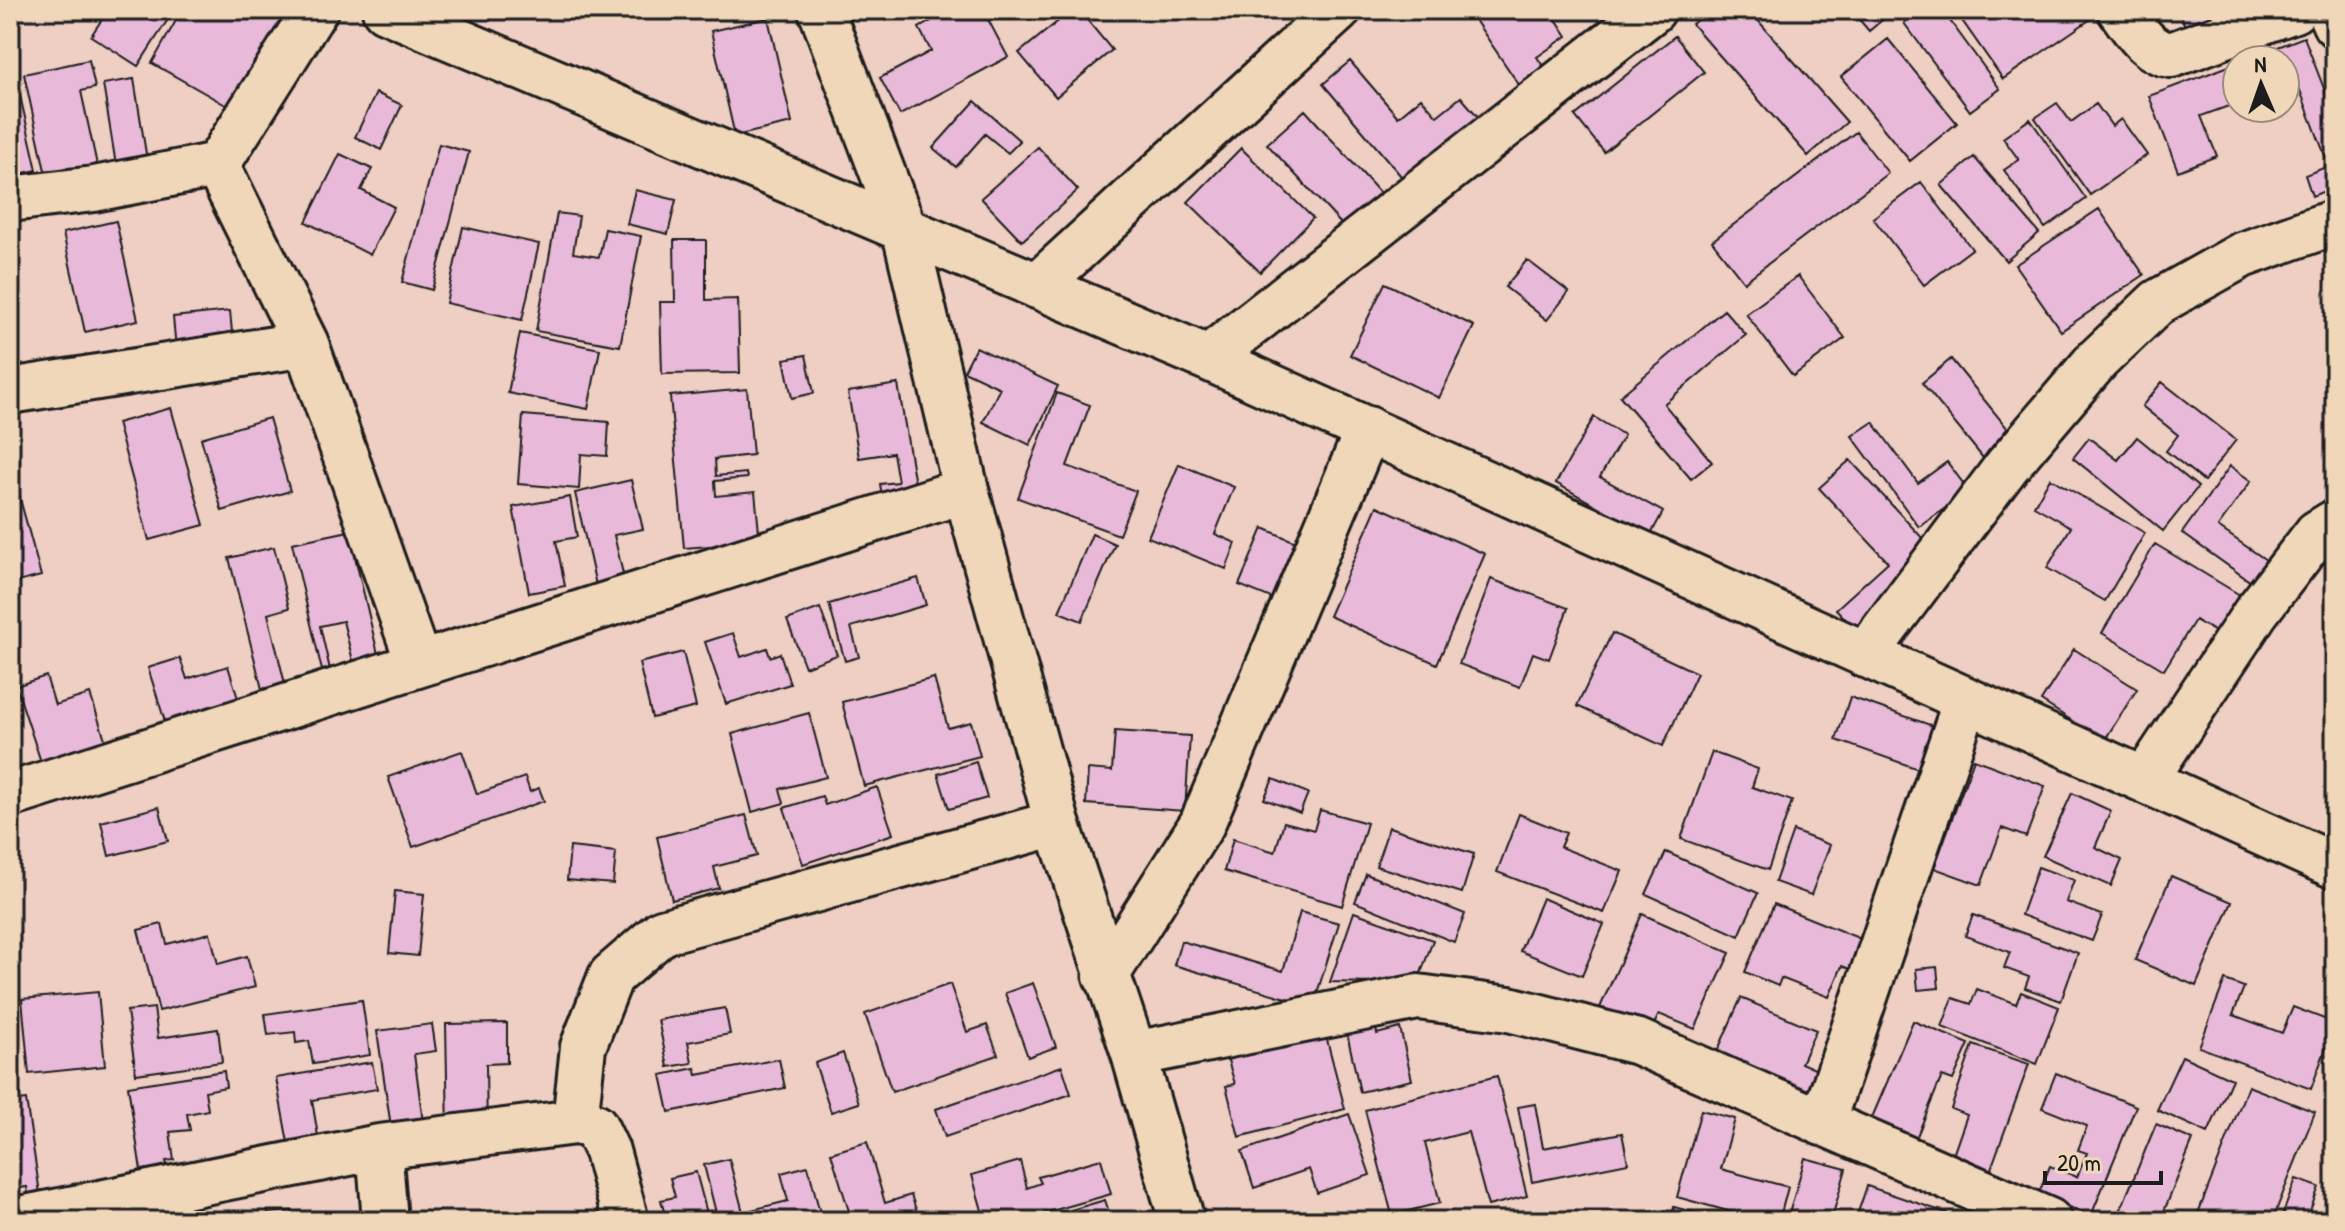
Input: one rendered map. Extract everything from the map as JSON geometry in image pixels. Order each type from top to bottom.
[{"type":"street","points":[[10,199],[94,189],[217,165],[315,10]]},
{"type":"street","points":[[385,10],[481,31],[905,232],[1208,358],[1865,655],[2146,778],[2335,866]]},
{"type":"street","points":[[821,10],[905,232],[966,490],[1057,823],[1134,1054],[1182,1221]]},
{"type":"street","points":[[1037,286],[1338,10]]},
{"type":"street","points":[[1208,358],[1653,10]]},
{"type":"street","points":[[2120,10],[2159,54],[2171,55],[2294,10]]},
{"type":"street","points":[[2329,10],[2335,24]]},
{"type":"street","points":[[217,165],[306,344],[418,662]]},
{"type":"street","points":[[1865,655],[2007,466],[2097,360],[2158,302],[2242,255],[2335,222]]},
{"type":"street","points":[[10,391],[306,344]]},
{"type":"street","points":[[1106,976],[1202,824],[1368,429]]},
{"type":"street","points":[[10,795],[418,662],[966,490]]},
{"type":"street","points":[[2146,778],[2256,612],[2317,533],[2335,522]]},
{"type":"street","points":[[1822,1123],[1966,700]]},
{"type":"street","points":[[575,1122],[583,1047],[611,976],[662,932],[1057,823]]},
{"type":"street","points":[[1134,1054],[1418,997],[1509,1009],[1638,1042],[2049,1221]]},
{"type":"street","points":[[10,1221],[379,1147],[575,1122],[595,1126],[607,1151],[626,1221]]},
{"type":"street","points":[[379,1147],[385,1221]]},
{"type":"building","points":[[108,10],[174,10],[138,66],[91,36]]},
{"type":"building","points":[[182,10],[271,10],[297,25],[245,116],[152,63]]},
{"type":"building","points":[[951,10],[983,10],[1008,57],[900,115],[880,78],[931,51],[919,28]]},
{"type":"building","points":[[1072,10],[1079,10],[1112,50],[1056,97],[1019,53]]},
{"type":"building","points":[[1490,10],[1570,10],[1556,19],[1567,36],[1537,57],[1551,78],[1526,95],[1475,20]]},
{"type":"building","points":[[1709,10],[1749,10],[1847,122],[1808,156],[1692,24]]},
{"type":"building","points":[[1851,10],[1894,10],[1869,31]]},
{"type":"building","points":[[1922,10],[1942,10],[2000,89],[1970,111],[1904,23]]},
{"type":"building","points":[[1975,10],[2104,10],[2003,79],[1961,19]]},
{"type":"building","points":[[2180,10],[2247,10],[2187,35]]},
{"type":"building","points":[[768,18],[792,123],[735,136],[711,31]]},
{"type":"building","points":[[1675,36],[1704,72],[1604,152],[1575,116]]},
{"type":"building","points":[[2304,37],[2335,117],[2335,187],[2312,196],[2305,175],[2329,166],[2301,93],[2301,44],[2286,44]]},
{"type":"building","points":[[1888,39],[1957,123],[1910,161],[1841,77]]},
{"type":"building","points":[[89,60],[95,88],[81,91],[100,179],[49,189],[24,74]]},
{"type":"building","points":[[1350,61],[1398,117],[1421,98],[1437,116],[1461,97],[1480,119],[1406,182],[1323,84]]},
{"type":"building","points":[[2221,69],[2221,109],[2201,116],[2217,156],[2178,171],[2149,96]]},
{"type":"building","points":[[15,74],[37,170],[10,176],[10,75]]},
{"type":"building","points":[[134,79],[147,160],[116,165],[103,84]]},
{"type":"building","points":[[376,93],[402,105],[381,150],[355,137]]},
{"type":"building","points":[[975,101],[1020,141],[1008,153],[985,134],[956,167],[933,148]]},
{"type":"building","points":[[2057,103],[2071,122],[2096,104],[2112,126],[2121,119],[2147,155],[2090,195],[2035,118]]},
{"type":"building","points":[[1305,110],[1380,193],[1343,226],[1267,144]]},
{"type":"building","points":[[2030,119],[2086,199],[2045,228],[2004,170],[2019,160],[2003,138]]},
{"type":"building","points":[[1856,132],[1888,173],[1744,282],[1712,241]]},
{"type":"building","points":[[439,144],[469,152],[432,290],[402,282]]},
{"type":"building","points":[[1038,147],[1078,190],[1022,241],[981,198]]},
{"type":"building","points":[[1241,148],[1313,218],[1260,272],[1188,202]]},
{"type":"building","points":[[340,154],[372,169],[361,190],[394,207],[370,255],[306,222]]},
{"type":"building","points":[[1974,157],[2039,233],[2006,261],[1941,185]]},
{"type":"building","points":[[1921,182],[1972,249],[1924,285],[1873,218]]},
{"type":"building","points":[[635,190],[676,200],[668,234],[627,224]]},
{"type":"building","points":[[2099,209],[2144,275],[2061,331],[2015,265]]},
{"type":"building","points":[[557,213],[579,216],[573,253],[599,257],[605,229],[641,236],[620,346],[536,331]]},
{"type":"building","points":[[116,221],[138,320],[85,332],[63,233]]},
{"type":"building","points":[[463,227],[539,244],[522,320],[446,303]]},
{"type":"building","points":[[674,240],[706,240],[706,300],[738,299],[740,373],[662,374],[660,302],[675,302]]},
{"type":"building","points":[[1527,260],[1569,292],[1547,320],[1505,287]]},
{"type":"building","points":[[1798,276],[1845,338],[1793,376],[1746,314]]},
{"type":"building","points":[[1385,283],[1474,326],[1439,398],[1350,355]]},
{"type":"building","points":[[1724,310],[1746,335],[1664,404],[1712,462],[1691,479],[1620,396]]},
{"type":"building","points":[[230,311],[233,343],[176,349],[173,317]]},
{"type":"building","points":[[520,333],[600,349],[588,409],[508,393]]},
{"type":"building","points":[[976,347],[1058,386],[1030,445],[983,422],[1000,388],[964,371]]},
{"type":"building","points":[[806,355],[814,393],[792,398],[784,359]]},
{"type":"building","points":[[1951,359],[2021,445],[1992,469],[1922,383]]},
{"type":"building","points":[[2162,382],[2236,440],[2204,481],[2166,451],[2178,435],[2142,406]]},
{"type":"building","points":[[898,384],[917,496],[883,502],[880,484],[898,482],[893,453],[859,458],[848,392]]},
{"type":"building","points":[[747,389],[753,455],[715,459],[716,476],[746,473],[747,478],[715,481],[716,496],[755,492],[760,542],[684,548],[670,396]]},
{"type":"building","points":[[1057,393],[1090,405],[1067,466],[1136,491],[1119,535],[1018,498]]},
{"type":"building","points":[[171,408],[204,525],[149,540],[117,423]]},
{"type":"building","points":[[523,415],[609,422],[607,456],[581,454],[579,489],[518,484]]},
{"type":"building","points":[[1594,417],[1624,435],[1600,477],[1663,512],[1650,536],[1556,483]]},
{"type":"building","points":[[269,418],[290,491],[222,511],[201,438]]},
{"type":"building","points":[[1873,422],[1918,483],[1947,462],[1969,491],[1919,527],[1852,436]]},
{"type":"building","points":[[2137,437],[2198,487],[2163,531],[2073,458],[2089,438],[2118,460]]},
{"type":"building","points":[[1850,460],[1938,555],[1856,630],[1836,609],[1888,562],[1819,488]]},
{"type":"building","points":[[10,462],[41,576],[10,584]]},
{"type":"building","points":[[1179,464],[1234,487],[1215,534],[1236,543],[1226,569],[1148,537]]},
{"type":"building","points":[[2230,466],[2251,481],[2218,527],[2266,560],[2251,582],[2182,533]]},
{"type":"building","points":[[2050,478],[2145,533],[2105,601],[2047,568],[2071,527],[2034,506]]},
{"type":"building","points":[[631,480],[643,529],[614,535],[626,587],[598,594],[575,493]]},
{"type":"building","points":[[570,497],[577,537],[556,541],[565,586],[529,593],[513,507]]},
{"type":"building","points":[[1377,506],[1485,554],[1437,664],[1329,616]]},
{"type":"building","points":[[1263,528],[1310,548],[1286,604],[1239,585]]},
{"type":"building","points":[[349,531],[381,667],[356,673],[343,621],[320,626],[331,674],[323,675],[292,543]]},
{"type":"building","points":[[1092,534],[1115,544],[1082,621],[1059,612]]},
{"type":"building","points":[[2155,544],[2245,598],[2222,636],[2195,620],[2164,670],[2102,633]]},
{"type":"building","points":[[274,547],[289,608],[268,614],[285,684],[262,689],[229,558]]},
{"type":"building","points":[[918,578],[926,605],[851,627],[859,657],[845,661],[829,604]]},
{"type":"building","points":[[1491,579],[1568,608],[1549,659],[1533,653],[1520,687],[1459,664]]},
{"type":"building","points":[[820,608],[837,655],[805,667],[787,620]]},
{"type":"building","points":[[733,633],[741,657],[767,648],[770,657],[780,653],[790,684],[726,704],[705,642]]},
{"type":"building","points":[[1612,633],[1697,673],[1663,746],[1577,706]]},
{"type":"building","points":[[2074,649],[2137,689],[2104,741],[2041,701]]},
{"type":"building","points":[[683,652],[696,707],[652,718],[639,663]]},
{"type":"building","points":[[180,658],[187,679],[228,666],[240,705],[167,728],[148,668]]},
{"type":"building","points":[[46,676],[55,705],[90,694],[108,748],[43,768],[16,686]]},
{"type":"building","points":[[934,678],[948,728],[971,722],[980,756],[864,786],[842,702]]},
{"type":"building","points":[[1850,697],[1939,728],[1924,771],[1836,740]]},
{"type":"building","points":[[809,713],[826,777],[780,789],[784,803],[752,812],[732,734]]},
{"type":"building","points":[[1115,731],[1190,736],[1185,811],[1086,804],[1088,769],[1112,771]]},
{"type":"building","points":[[462,751],[477,794],[525,777],[530,792],[539,788],[544,801],[413,847],[388,777]]},
{"type":"building","points":[[1712,752],[1758,769],[1752,787],[1792,801],[1768,870],[1681,839]]},
{"type":"building","points":[[1974,759],[2045,786],[2026,837],[2002,828],[1981,885],[1934,868]]},
{"type":"building","points":[[976,762],[987,798],[949,809],[938,774]]},
{"type":"building","points":[[1273,779],[1308,793],[1300,813],[1264,799]]},
{"type":"building","points":[[877,787],[893,834],[803,864],[784,808],[822,796],[825,805]]},
{"type":"building","points":[[2072,793],[2111,811],[2095,847],[2122,860],[2111,886],[2043,856]]},
{"type":"building","points":[[159,807],[168,841],[109,856],[101,822]]},
{"type":"building","points":[[1320,810],[1367,823],[1342,906],[1224,871],[1233,839],[1275,852],[1284,822],[1314,830]]},
{"type":"building","points":[[1519,814],[1566,833],[1560,847],[1622,871],[1604,913],[1497,872]]},
{"type":"building","points":[[746,815],[757,856],[714,867],[719,888],[672,900],[657,837]]},
{"type":"building","points":[[1389,827],[1474,854],[1462,893],[1376,866]]},
{"type":"building","points":[[1793,831],[1830,845],[1811,895],[1775,882]]},
{"type":"building","points":[[570,847],[616,852],[613,884],[567,880]]},
{"type":"building","points":[[1666,852],[1758,893],[1739,936],[1646,894]]},
{"type":"building","points":[[2038,867],[2074,880],[2066,902],[2102,915],[2092,941],[2021,915]]},
{"type":"building","points":[[1366,874],[1465,914],[1454,942],[1355,902]]},
{"type":"building","points":[[2171,876],[2232,902],[2196,986],[2135,960]]},
{"type":"building","points":[[395,891],[424,894],[418,956],[389,953]]},
{"type":"building","points":[[1542,898],[1604,924],[1582,976],[1520,951]]},
{"type":"building","points":[[1774,904],[1876,945],[1863,974],[1842,966],[1829,997],[1781,978],[1778,986],[1745,972]]},
{"type":"building","points":[[1300,912],[1339,923],[1313,1006],[1174,965],[1181,941],[1283,971]]},
{"type":"building","points":[[1354,912],[1433,940],[1417,984],[1330,982]]},
{"type":"building","points":[[1642,914],[1730,953],[1695,1029],[1659,1014],[1649,1035],[1598,1012]]},
{"type":"building","points":[[1973,915],[2078,953],[2061,1001],[2025,988],[2029,977],[2004,968],[2010,952],[1965,936]]},
{"type":"building","points":[[162,924],[167,944],[210,933],[218,964],[247,956],[255,987],[159,1011],[138,930]]},
{"type":"building","points":[[1937,967],[1939,988],[1918,990],[1916,969]]},
{"type":"building","points":[[2225,980],[2244,987],[2233,1015],[2282,1033],[2293,1007],[2335,1023],[2311,1089],[2199,1047]]},
{"type":"building","points":[[1033,983],[1056,1047],[1028,1057],[1005,993]]},
{"type":"building","points":[[950,984],[967,1032],[987,1025],[998,1055],[892,1092],[865,1014]]},
{"type":"building","points":[[1977,989],[2016,1004],[2021,992],[2059,1007],[2037,1064],[1942,1027],[1953,998],[1971,1004]]},
{"type":"building","points":[[98,992],[105,1066],[29,1074],[22,999]]},
{"type":"building","points":[[1741,998],[1816,1030],[1801,1063],[1824,1073],[1811,1103],[1713,1061]]},
{"type":"building","points":[[362,1000],[370,1055],[313,1064],[309,1041],[296,1043],[295,1032],[268,1035],[265,1014]]},
{"type":"building","points":[[154,1008],[158,1038],[218,1029],[222,1062],[136,1074],[127,1011]]},
{"type":"building","points":[[725,1008],[730,1034],[688,1042],[692,1063],[668,1067],[658,1020]]},
{"type":"building","points":[[1913,1021],[1969,1044],[1953,1080],[1942,1076],[1910,1153],[1865,1134]]},
{"type":"building","points":[[1375,1022],[1377,1034],[1400,1028],[1412,1080],[1360,1092],[1346,1029]]},
{"type":"building","points":[[507,1023],[507,1063],[486,1064],[487,1133],[448,1133],[446,1024]]},
{"type":"building","points":[[432,1024],[436,1051],[414,1054],[423,1122],[391,1127],[377,1031]]},
{"type":"building","points":[[1325,1032],[1345,1109],[1239,1137],[1226,1086],[1235,1084],[1227,1057]]},
{"type":"building","points":[[1973,1045],[2029,1064],[1988,1177],[1950,1164],[1967,1115],[1951,1109]]},
{"type":"building","points":[[843,1053],[859,1103],[831,1112],[815,1063]]},
{"type":"building","points":[[2182,1056],[2232,1079],[2208,1133],[2157,1110]]},
{"type":"building","points":[[779,1059],[785,1088],[669,1112],[661,1075],[695,1068],[697,1075]]},
{"type":"building","points":[[372,1062],[377,1089],[312,1100],[321,1154],[291,1159],[276,1078]]},
{"type":"building","points":[[1062,1066],[1071,1094],[945,1137],[936,1109]]},
{"type":"building","points":[[224,1071],[226,1087],[205,1091],[208,1110],[187,1114],[190,1130],[170,1132],[174,1160],[166,1161],[169,1173],[142,1177],[128,1086]]},
{"type":"building","points":[[2056,1073],[2136,1106],[2091,1216],[2038,1195],[2050,1166],[2077,1177],[2087,1153],[2078,1150],[2087,1126],[2042,1108]]},
{"type":"building","points":[[1497,1076],[1527,1196],[1488,1206],[1468,1132],[1425,1143],[1440,1203],[1392,1215],[1365,1110]]},
{"type":"building","points":[[2248,1086],[2315,1112],[2272,1221],[2195,1221]]},
{"type":"building","points":[[26,1100],[41,1200],[29,1201],[27,1187],[13,1189],[10,1170],[10,1102]]},
{"type":"building","points":[[1535,1104],[1543,1148],[1622,1133],[1628,1163],[1532,1182],[1518,1107]]},
{"type":"building","points":[[1701,1110],[1735,1119],[1721,1169],[1788,1187],[1779,1221],[1764,1221],[1677,1197]]},
{"type":"building","points":[[1349,1114],[1370,1175],[1317,1193],[1309,1169],[1254,1188],[1242,1151]]},
{"type":"building","points":[[2156,1124],[2193,1140],[2160,1221],[2116,1221]]},
{"type":"building","points":[[867,1142],[885,1203],[911,1195],[920,1221],[852,1221],[831,1153]]},
{"type":"building","points":[[1805,1158],[1846,1169],[1831,1221],[1787,1221]]},
{"type":"building","points":[[729,1159],[743,1212],[788,1201],[781,1173],[808,1166],[822,1221],[718,1221],[704,1165]]},
{"type":"building","points":[[1101,1159],[1111,1194],[1017,1221],[985,1221],[972,1175],[1020,1161],[1027,1188],[1041,1183],[1038,1177]]},
{"type":"building","points":[[696,1172],[709,1221],[657,1221],[666,1219],[661,1200],[675,1197],[670,1178]]},
{"type":"building","points":[[2296,1179],[2319,1187],[2306,1221],[2280,1221]]},
{"type":"building","points":[[1867,1186],[1947,1213],[1944,1221],[1855,1221]]},
{"type":"building","points":[[1105,1200],[1112,1221],[1033,1221]]},
{"type":"building","points":[[1674,1207],[1726,1221],[1671,1221]]},
{"type":"building","points":[[292,1211],[294,1221],[268,1221],[268,1213]]}]
